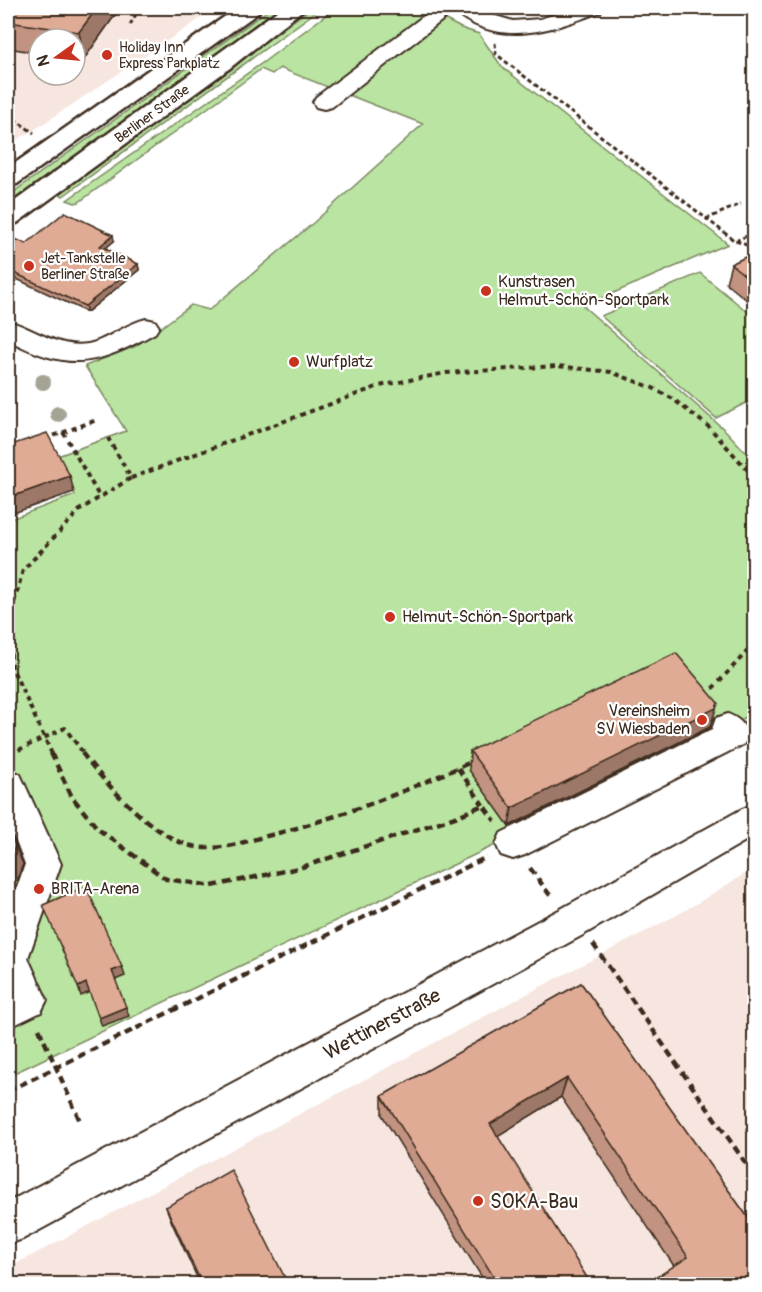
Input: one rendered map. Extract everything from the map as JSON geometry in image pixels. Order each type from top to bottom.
[{"type":"main road","name":"Berliner Straße","points":[[8,179],[250,8]]},
{"type":"main road","name":"Berliner Straße","points":[[8,218],[294,8]]},
{"type":"main road","points":[[8,165],[82,125]]},
{"type":"street","points":[[324,102],[446,8]]},
{"type":"street","points":[[463,8],[494,25],[515,29],[531,28],[593,8]]},
{"type":"street","points":[[8,330],[44,349],[63,354],[84,354],[115,346],[146,327]]},
{"type":"street","points":[[513,844],[732,734],[728,728]]},
{"type":"street","points":[[8,784],[43,864],[10,958],[28,1000],[8,1010]]},
{"type":"street","name":"Wettinerstraße","points":[[8,1224],[576,919],[754,819]]},
{"type":"path","points":[[130,25],[136,14]]},
{"type":"path","points":[[494,25],[496,54],[735,241],[754,248]]},
{"type":"path","points":[[8,115],[38,135]]},
{"type":"path","points":[[706,219],[741,204]]},
{"type":"path","points":[[735,241],[754,233]]},
{"type":"path","points":[[483,805],[458,816],[299,868],[212,886],[166,879],[98,829],[72,797],[12,668],[8,625],[23,570],[81,509],[131,478],[188,455],[389,383],[462,371],[573,366],[611,372],[650,387],[683,407],[722,439],[739,456],[754,477]]},
{"type":"path","points":[[41,440],[97,420]]},
{"type":"path","points":[[63,432],[99,496]]},
{"type":"path","points":[[108,438],[131,478]]},
{"type":"path","points":[[700,696],[714,687],[754,644]]},
{"type":"path","points":[[8,755],[65,728],[89,764],[114,793],[164,833],[183,844],[202,848],[258,838],[338,817],[425,784],[479,758]]},
{"type":"path","points":[[8,1091],[513,844],[458,768]]},
{"type":"path","points":[[576,919],[754,1175]]},
{"type":"path","points":[[45,1044],[80,1121]]},
{"type":"shaded area","points":[[8,8],[212,8],[194,23],[8,145]]},
{"type":"shaded area","points":[[754,868],[754,1284],[8,1284],[8,1268],[686,910]]},
{"type":"green space","points":[[271,8],[280,8],[8,204],[8,196]]},
{"type":"green space","points":[[311,8],[321,8],[63,196],[60,194],[61,192]]},
{"type":"green space","points":[[335,8],[432,8],[330,88],[280,68],[272,74],[261,69],[79,202],[67,200],[265,61]]},
{"type":"green space","name":"Helmut-Schön-Sportpark","points":[[442,18],[479,34],[502,67],[728,244],[583,306],[726,431],[754,461],[754,712],[728,728],[508,839],[8,1076],[8,520],[75,495],[55,457],[126,431],[85,366],[136,346],[191,305],[209,310],[312,224],[423,124],[346,94]]},
{"type":"green space","points":[[700,273],[754,317],[754,399],[716,418],[601,316]]},
{"type":"building","points":[[8,8],[97,8],[83,27],[44,27],[8,22]]},
{"type":"building","points":[[65,212],[113,235],[100,246],[138,264],[85,306],[8,270],[8,236],[26,244]]},
{"type":"building","points":[[754,253],[754,283],[731,264]]},
{"type":"building","points":[[47,433],[70,476],[8,498],[8,446]]},
{"type":"building","points":[[676,653],[718,703],[716,708],[512,808],[470,751]]},
{"type":"building","points":[[8,826],[15,846],[8,863]]},
{"type":"building","points":[[86,886],[122,967],[112,971],[126,1007],[99,1018],[86,983],[78,987],[43,905]]},
{"type":"building","name":"SOKA-Bau","points":[[581,983],[754,1226],[754,1284],[646,1284],[688,1257],[567,1078],[490,1124],[591,1284],[498,1284],[382,1096]]},
{"type":"building","points":[[231,1170],[288,1284],[202,1284],[166,1207]]},
{"type":"place","name":"Holiday Inn Express Parkplatz","points":[[107,55]]},
{"type":"place","name":"Jet-Tankstelle Berliner Straße","points":[[29,266]]},
{"type":"place","name":"Kunstrasen Helmut-Schön-Sportpark","points":[[486,291]]},
{"type":"place","name":"Wurfplatz","points":[[294,362]]},
{"type":"place","name":"Helmut-Schön-Sportpark","points":[[390,617]]},
{"type":"place","name":"Vereinsheim SV Wiesbaden","points":[[702,720]]},
{"type":"place","name":"BRITA-Arena","points":[[39,889]]},
{"type":"place","name":"SOKA-Bau","points":[[478,1201]]}]
